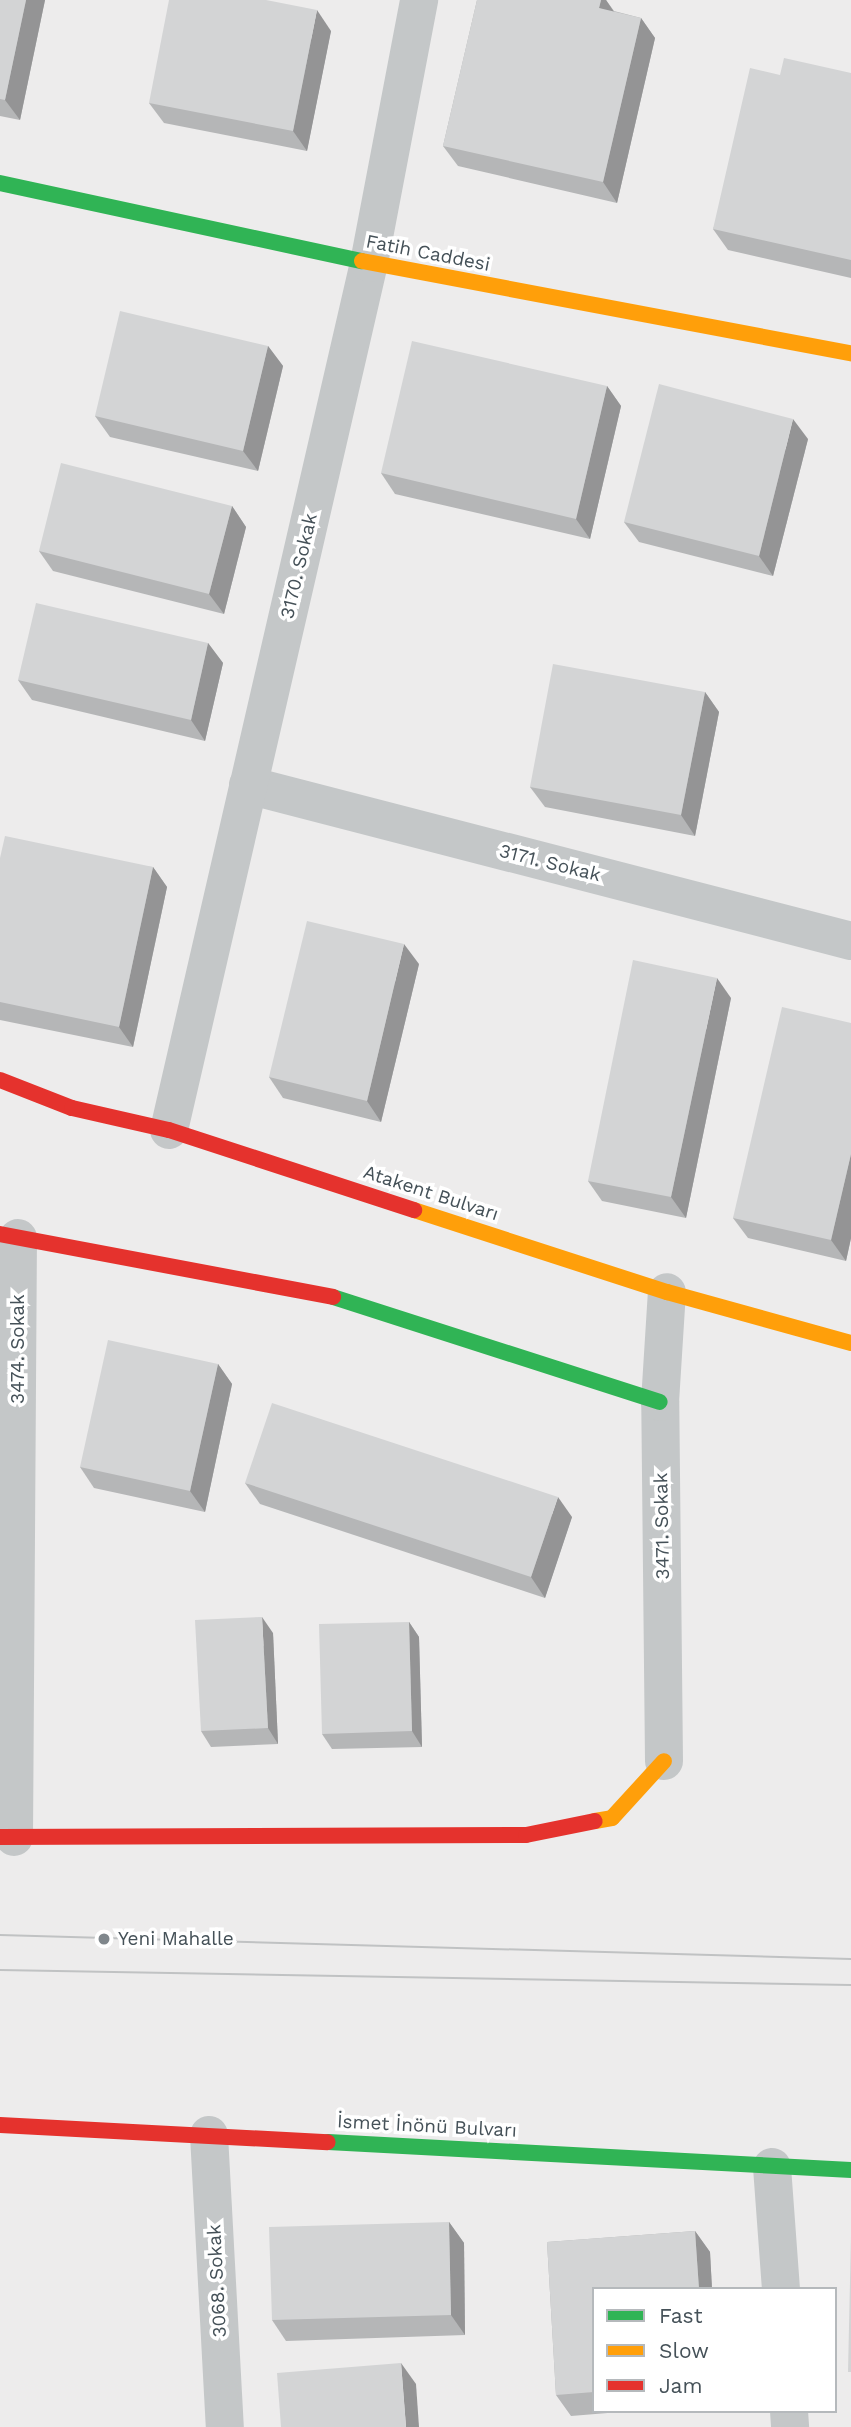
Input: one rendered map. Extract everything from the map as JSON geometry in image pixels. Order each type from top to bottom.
[{"type":"main road","name":"Fatih Caddesi","points":[[0,183],[369,263],[851,354]]},
{"type":"main road","name":"Atakent Bulvarı","points":[[0,1080],[72,1108],[169,1130],[667,1292],[851,1343]]},
{"type":"main road","points":[[9,1236],[318,1292],[660,1402]]},
{"type":"main road","points":[[7,1837],[526,1835],[612,1818],[664,1761]]},
{"type":"main road","name":"İsmet İnönü Bulvarı","points":[[0,2125],[851,2170]]},
{"type":"street","name":"3170. Sokak","points":[[169,1130],[369,263],[419,0]]},
{"type":"street","name":"3171. Sokak","points":[[248,785],[851,941]]},
{"type":"street","name":"3474. Sokak","points":[[7,1837],[9,1236]]},
{"type":"street","name":"3471. Sokak","points":[[664,1761],[660,1402],[667,1292]]},
{"type":"street","name":"3068. Sokak","points":[[209,2135],[225,2427]]},
{"type":"street","points":[[772,2167],[780,2287]]},
{"type":"building","points":[[0,0],[26,0],[5,100],[0,99]]},
{"type":"building","points":[[169,0],[266,0],[317,10],[293,131],[149,103]]},
{"type":"building","points":[[477,0],[601,0],[599,8],[641,18],[603,182],[443,146]]},
{"type":"building","points":[[784,58],[851,73],[851,260],[713,229],[750,68],[780,75]]},
{"type":"building","points":[[120,311],[268,346],[243,451],[95,416]]},
{"type":"building","points":[[412,341],[607,386],[576,519],[381,473]]},
{"type":"building","points":[[659,384],[793,419],[759,556],[624,522]]},
{"type":"building","points":[[61,463],[232,506],[209,594],[39,551]]},
{"type":"building","points":[[36,603],[208,643],[191,720],[18,680]]},
{"type":"building","points":[[553,664],[705,692],[681,815],[530,787]]},
{"type":"building","points":[[5,836],[153,867],[119,1027],[0,1002],[0,858]]},
{"type":"building","points":[[307,921],[404,944],[367,1101],[269,1077]]},
{"type":"building","points":[[633,960],[717,978],[671,1197],[588,1181]]},
{"type":"building","points":[[782,1007],[851,1023],[851,1154],[831,1240],[733,1218]]},
{"type":"building","points":[[108,1340],[218,1364],[190,1491],[80,1467]]},
{"type":"building","points":[[272,1403],[558,1497],[531,1577],[245,1483]]},
{"type":"building","points":[[262,1617],[268,1728],[201,1731],[195,1620]]},
{"type":"building","points":[[409,1622],[412,1731],[322,1734],[319,1624]]},
{"type":"building","points":[[449,2222],[451,2315],[272,2320],[269,2227]]},
{"type":"building","points":[[695,2231],[699,2287],[592,2287],[592,2392],[556,2395],[547,2242]]},
{"type":"building","points":[[851,2236],[851,2372],[848,2372]]},
{"type":"building","points":[[401,2363],[406,2427],[281,2427],[277,2373]]},
{"type":"tram line","points":[[0,1935],[851,1959]]},
{"type":"tram line","points":[[0,1970],[851,1985]]},
{"type":"traffic: fast","points":[[0,183],[362,261]]},
{"type":"traffic: fast","points":[[333,1297],[660,1402]]},
{"type":"traffic: fast","points":[[328,2142],[851,2170]]},
{"type":"traffic: slow","points":[[362,261],[851,353]]},
{"type":"traffic: slow","points":[[414,1210],[667,1292],[851,1343]]},
{"type":"traffic: slow","points":[[595,1821],[612,1818],[664,1761]]},
{"type":"traffic: jam","points":[[0,1080],[72,1108],[169,1130],[414,1210]]},
{"type":"traffic: jam","points":[[0,1234],[333,1297]]},
{"type":"traffic: jam","points":[[0,1837],[526,1835],[595,1821]]},
{"type":"traffic: jam","points":[[0,2125],[328,2142]]},
{"type":"place","name":"Yeni Mahalle","points":[[104,1939]]}]
